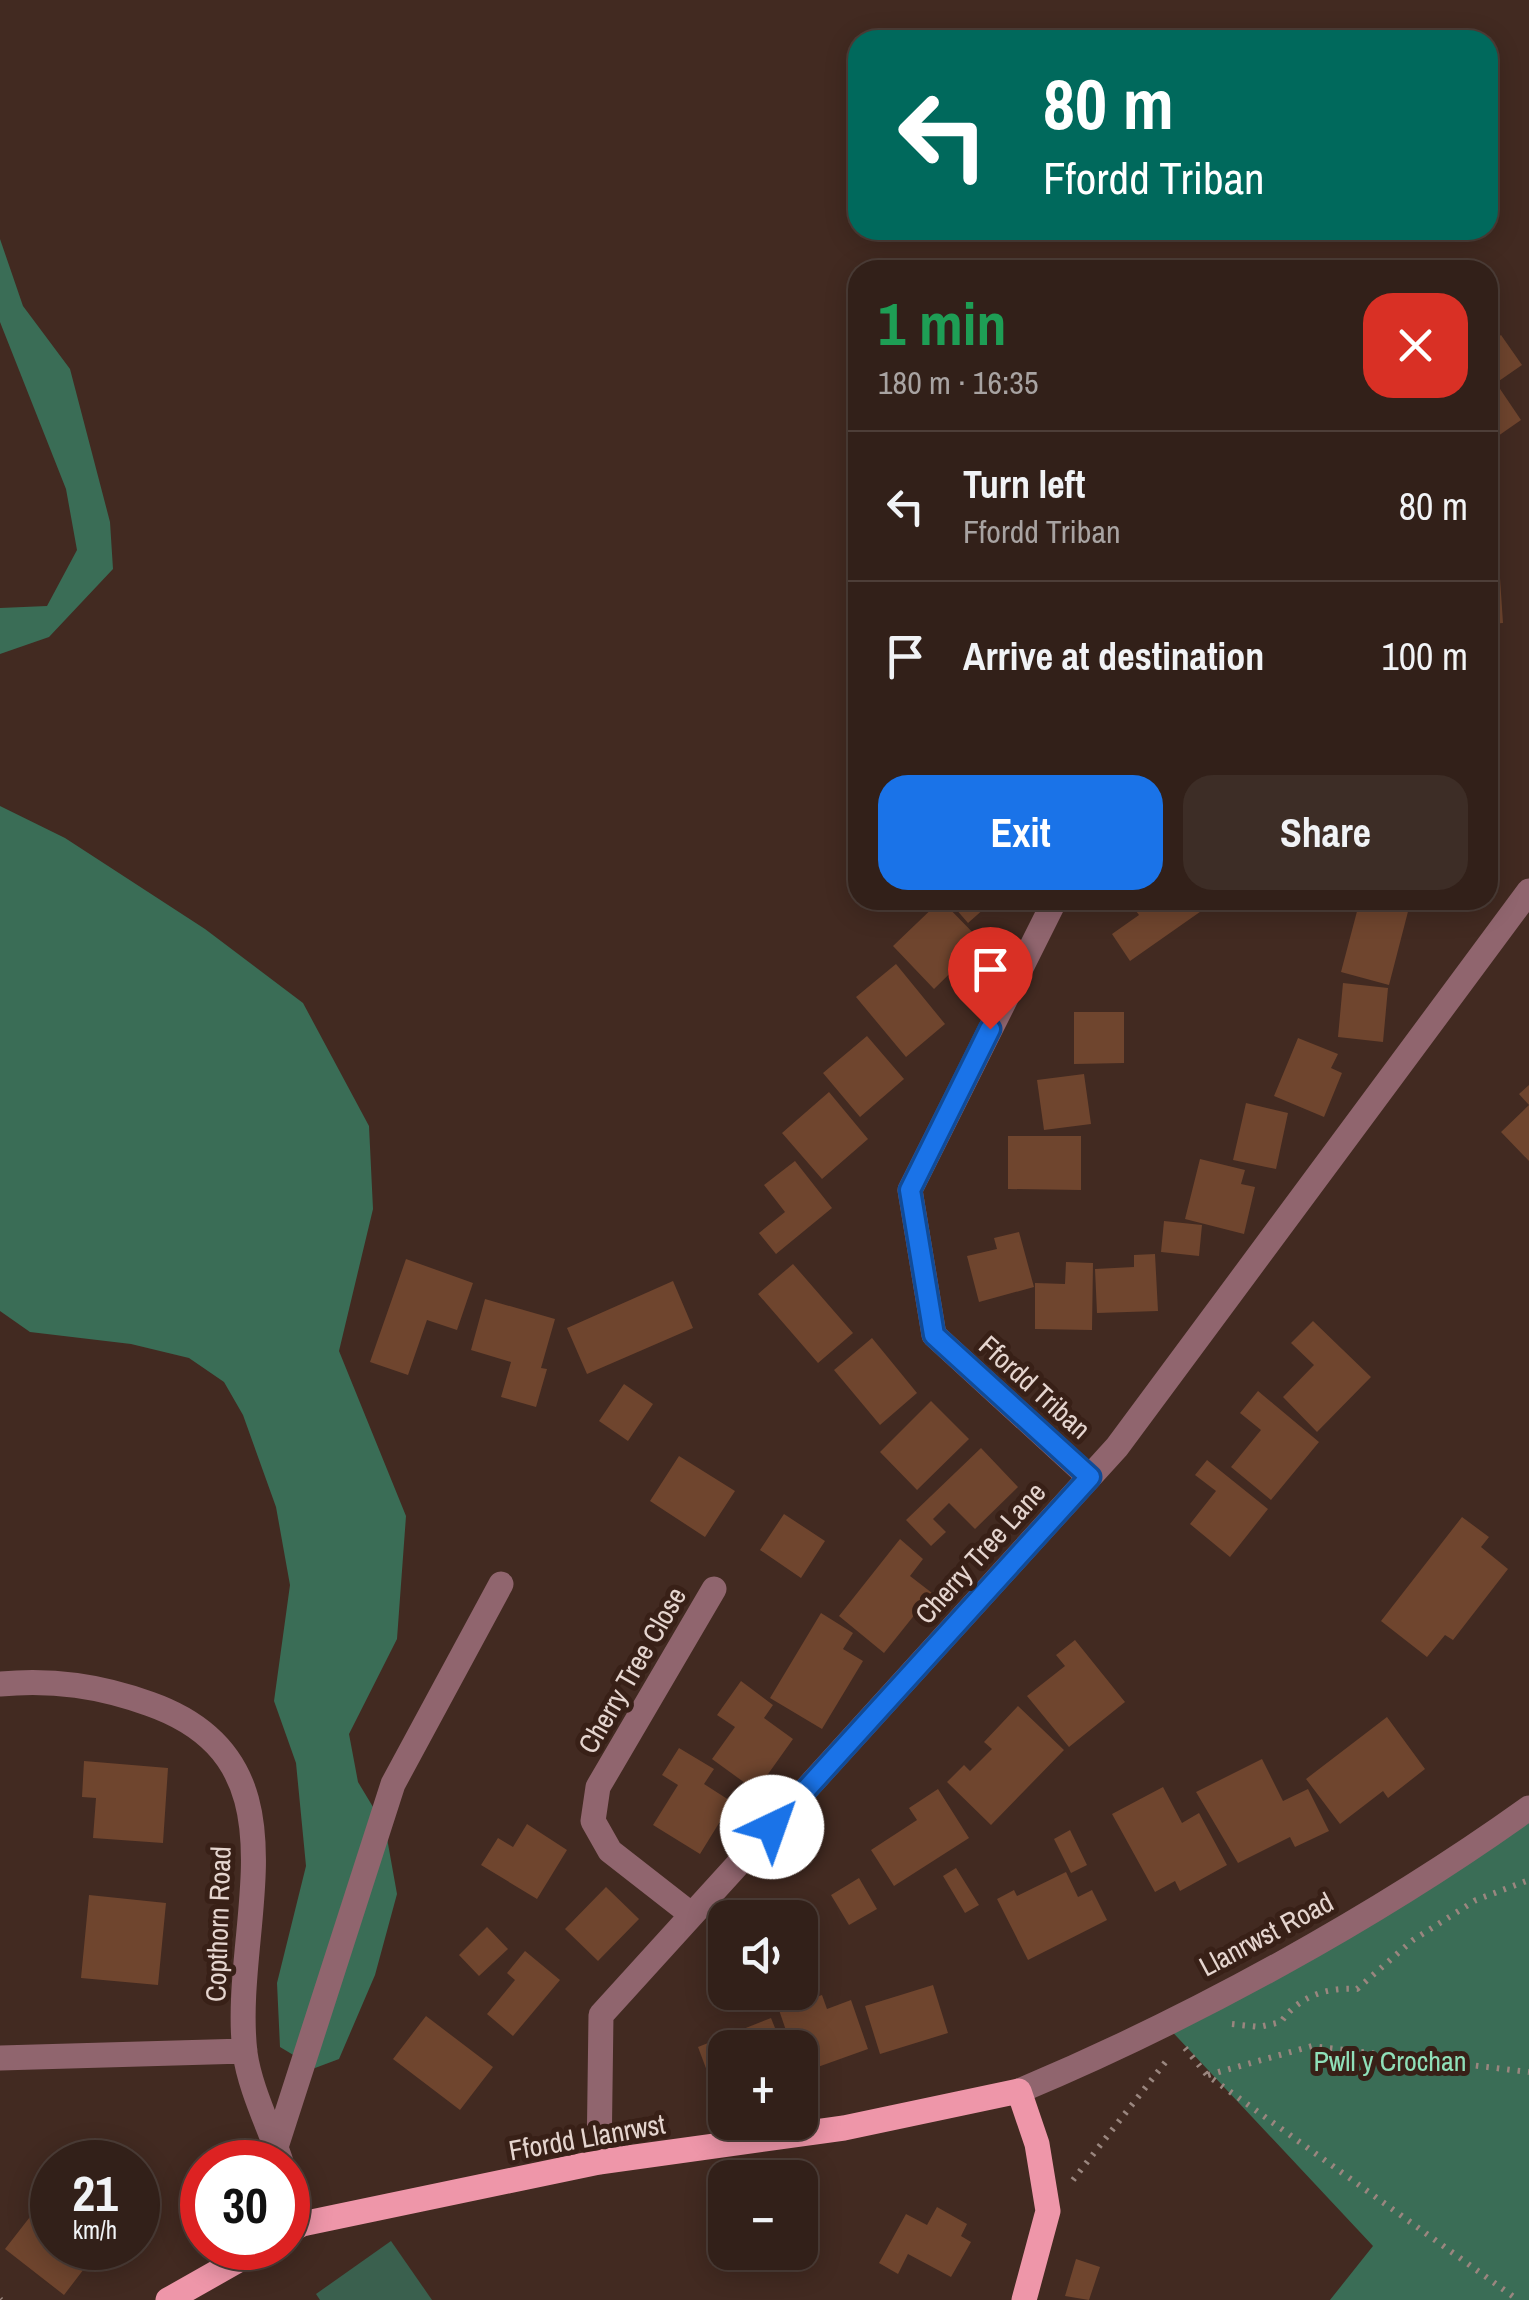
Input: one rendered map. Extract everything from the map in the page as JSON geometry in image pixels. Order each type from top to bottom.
[{"type":"main road","name":"Ffordd Llanrwst","points":[[310,2225],[599,2162],[844,2128],[1018,2090]]},
{"type":"main road","points":[[1018,2090],[1036,2144],[1048,2211],[1024,2300]]},
{"type":"main road","points":[[168,2300],[221,2270]]},
{"type":"street","name":"Cherry Tree Lane","points":[[599,2162],[601,2015],[1116,1447],[1529,891]]},
{"type":"street","name":"Ffordd Triban","points":[[1051,910],[910,1190],[934,1335],[1090,1477]]},
{"type":"street","points":[[284,2140],[393,1784],[501,1584]]},
{"type":"street","name":"Cherry Tree Close","points":[[692,1915],[610,1851],[593,1822],[598,1787],[714,1589]]},
{"type":"street","name":"Copthorn Road","points":[[0,1684],[48,1680],[118,1692],[184,1716],[220,1744],[245,1786],[254,1852],[245,2051],[274,2140]]},
{"type":"street","name":"Llanrwst Road","points":[[1018,2090],[1106,2054],[1172,2033],[1388,1902],[1529,1808]]},
{"type":"street","points":[[0,2058],[245,2051]]},
{"type":"path","points":[[1228,2024],[1259,2027],[1281,2022],[1290,2008],[1330,1988],[1356,1989],[1413,1940],[1476,1900],[1529,1880]]},
{"type":"path","points":[[1172,2033],[1196,2036]]},
{"type":"path","points":[[1172,2033],[1207,2075],[1518,2300]]},
{"type":"path","points":[[1048,2211],[1172,2033]]},
{"type":"path","points":[[1207,2075],[1312,2046],[1529,2072]]},
{"type":"green space","points":[[0,239],[23,306],[70,369],[110,522],[113,569],[49,637],[0,654],[0,608],[47,606],[77,550],[66,489],[0,322]]},
{"type":"green space","points":[[0,806],[65,838],[205,929],[303,1003],[369,1126],[373,1209],[339,1351],[406,1516],[397,1639],[349,1734],[358,1782],[385,1827],[397,1894],[375,1975],[339,2059],[315,2068],[280,2047],[277,1983],[306,1866],[296,1763],[274,1701],[290,1585],[276,1507],[243,1415],[224,1382],[189,1358],[131,1344],[30,1332],[0,1311]]},
{"type":"green space","name":"Pwll y Crochan","points":[[1529,1808],[1529,2300],[1330,2300],[1373,2246],[1164,2023]]},
{"type":"green space","points":[[391,2241],[432,2300],[320,2300],[316,2294]]},
{"type":"building","points":[[1501,335],[1522,365],[1498,382]]},
{"type":"building","points":[[1498,386],[1521,420],[1498,436]]},
{"type":"building","points":[[1498,563],[1503,623],[1498,623]]},
{"type":"building","points":[[931,910],[951,910],[982,942],[934,989],[893,946]]},
{"type":"building","points":[[957,910],[983,910],[968,923]]},
{"type":"building","points":[[1135,910],[1203,910],[1130,961],[1112,934],[1139,915]]},
{"type":"building","points":[[1357,910],[1408,910],[1389,985],[1341,972]]},
{"type":"building","points":[[896,964],[945,1024],[906,1057],[856,997]]},
{"type":"building","points":[[1343,983],[1388,988],[1383,1042],[1338,1037]]},
{"type":"building","points":[[1074,1012],[1124,1012],[1124,1063],[1074,1064]]},
{"type":"building","points":[[867,1036],[904,1079],[860,1117],[823,1073]]},
{"type":"building","points":[[1298,1038],[1338,1054],[1331,1068],[1342,1073],[1324,1117],[1274,1096]]},
{"type":"building","points":[[1084,1074],[1091,1124],[1044,1130],[1037,1080]]},
{"type":"building","points":[[1529,1085],[1529,1105],[1519,1094]]},
{"type":"building","points":[[829,1092],[868,1139],[822,1179],[782,1133]]},
{"type":"building","points":[[1246,1103],[1288,1113],[1276,1169],[1233,1160]]},
{"type":"building","points":[[1529,1105],[1529,1161],[1501,1132]]},
{"type":"building","points":[[1008,1136],[1081,1136],[1081,1190],[1008,1189]]},
{"type":"building","points":[[1200,1159],[1245,1170],[1241,1184],[1255,1187],[1244,1234],[1185,1219]]},
{"type":"building","points":[[795,1161],[832,1208],[776,1254],[759,1233],[785,1212],[764,1185]]},
{"type":"building","points":[[1164,1221],[1202,1225],[1199,1256],[1161,1252]]},
{"type":"building","points":[[1019,1232],[1034,1287],[979,1302],[967,1256],[997,1249],[994,1238]]},
{"type":"building","points":[[1155,1254],[1158,1311],[1097,1313],[1095,1269],[1134,1267],[1134,1255]]},
{"type":"building","points":[[406,1259],[473,1283],[457,1330],[427,1320],[408,1375],[370,1362]]},
{"type":"building","points":[[1066,1262],[1093,1263],[1092,1330],[1035,1329],[1035,1283],[1065,1284]]},
{"type":"building","points":[[793,1264],[853,1333],[818,1363],[758,1294]]},
{"type":"building","points":[[673,1281],[693,1328],[587,1374],[567,1328]]},
{"type":"building","points":[[485,1299],[555,1319],[541,1368],[547,1369],[536,1407],[501,1397],[511,1362],[471,1350]]},
{"type":"building","points":[[1313,1321],[1371,1377],[1317,1432],[1283,1397],[1314,1365],[1291,1343]]},
{"type":"building","points":[[872,1338],[917,1393],[880,1425],[834,1370]]},
{"type":"building","points":[[624,1384],[653,1404],[628,1441],[599,1421]]},
{"type":"building","points":[[1258,1391],[1319,1442],[1271,1500],[1231,1467],[1261,1430],[1240,1413]]},
{"type":"building","points":[[931,1401],[969,1439],[917,1490],[880,1452]]},
{"type":"building","points":[[981,1448],[1018,1487],[975,1529],[949,1503],[933,1519],[946,1532],[931,1546],[906,1520]]},
{"type":"building","points":[[679,1456],[735,1491],[705,1537],[650,1501]]},
{"type":"building","points":[[1207,1460],[1268,1509],[1230,1557],[1190,1524],[1216,1491],[1195,1475]]},
{"type":"building","points":[[784,1514],[825,1541],[801,1578],[760,1550]]},
{"type":"building","points":[[1462,1517],[1489,1537],[1481,1547],[1508,1569],[1453,1640],[1445,1635],[1427,1657],[1381,1621]]},
{"type":"building","points":[[900,1539],[923,1559],[910,1576],[932,1593],[884,1653],[839,1616]]},
{"type":"building","points":[[821,1613],[853,1633],[843,1649],[863,1661],[822,1729],[770,1698]]},
{"type":"building","points":[[1075,1640],[1125,1702],[1069,1747],[1027,1696],[1065,1666],[1056,1655]]},
{"type":"building","points":[[741,1681],[773,1705],[764,1718],[793,1739],[756,1791],[712,1759],[735,1727],[717,1715]]},
{"type":"building","points":[[1018,1706],[1064,1750],[991,1825],[947,1782],[964,1765],[970,1771],[992,1749],[984,1742]]},
{"type":"building","points":[[1387,1717],[1425,1769],[1388,1798],[1383,1791],[1340,1824],[1306,1779]]},
{"type":"building","points":[[679,1748],[714,1769],[704,1784],[732,1802],[700,1854],[653,1825],[678,1785],[662,1775]]},
{"type":"building","points":[[1262,1759],[1283,1801],[1308,1789],[1329,1831],[1295,1847],[1290,1837],[1238,1863],[1196,1792]]},
{"type":"building","points":[[84,1761],[168,1768],[163,1843],[93,1838],[96,1798],[82,1797]]},
{"type":"building","points":[[1163,1787],[1182,1823],[1199,1813],[1227,1865],[1180,1891],[1175,1881],[1155,1892],[1112,1814]]},
{"type":"building","points":[[938,1789],[969,1838],[894,1886],[871,1850],[917,1820],[909,1808]]},
{"type":"building","points":[[527,1824],[567,1850],[537,1899],[481,1865],[498,1838],[513,1847]]},
{"type":"building","points":[[1070,1830],[1087,1865],[1071,1873],[1054,1839]]},
{"type":"building","points":[[956,1868],[979,1905],[965,1913],[943,1876]]},
{"type":"building","points":[[1066,1872],[1078,1897],[1092,1890],[1107,1920],[1028,1960],[997,1899],[1014,1890],[1017,1896]]},
{"type":"building","points":[[859,1878],[877,1909],[849,1925],[831,1895]]},
{"type":"building","points":[[606,1887],[639,1919],[598,1961],[565,1929]]},
{"type":"building","points":[[89,1895],[166,1903],[158,1985],[81,1978]]},
{"type":"building","points":[[487,1927],[508,1949],[479,1976],[459,1955]]},
{"type":"building","points":[[525,1951],[560,1980],[513,2036],[487,2014],[515,1980],[507,1973]]},
{"type":"building","points":[[933,1985],[948,2033],[880,2054],[865,2006]]},
{"type":"building","points":[[822,1995],[827,2009],[851,2000],[868,2049],[818,2067],[818,2030],[786,2030],[779,2010],[818,2010],[818,1996]]},
{"type":"building","points":[[426,2016],[493,2067],[460,2110],[393,2059]]},
{"type":"building","points":[[771,2018],[776,2030],[741,2030]]},
{"type":"building","points":[[708,2043],[708,2074],[698,2047]]},
{"type":"building","points":[[937,2207],[967,2224],[961,2236],[971,2242],[951,2277],[908,2254],[898,2274],[879,2263],[906,2214],[927,2225]]},
{"type":"building","points":[[30,2217],[30,2268],[5,2249]]},
{"type":"building","points":[[1076,2259],[1100,2267],[1089,2300],[1065,2296]]},
{"type":"building","points":[[32,2270],[83,2270],[64,2295]]},
{"type":"route","points":[[772,1827],[1090,1477],[934,1335],[910,1190],[990,1029]]}]
